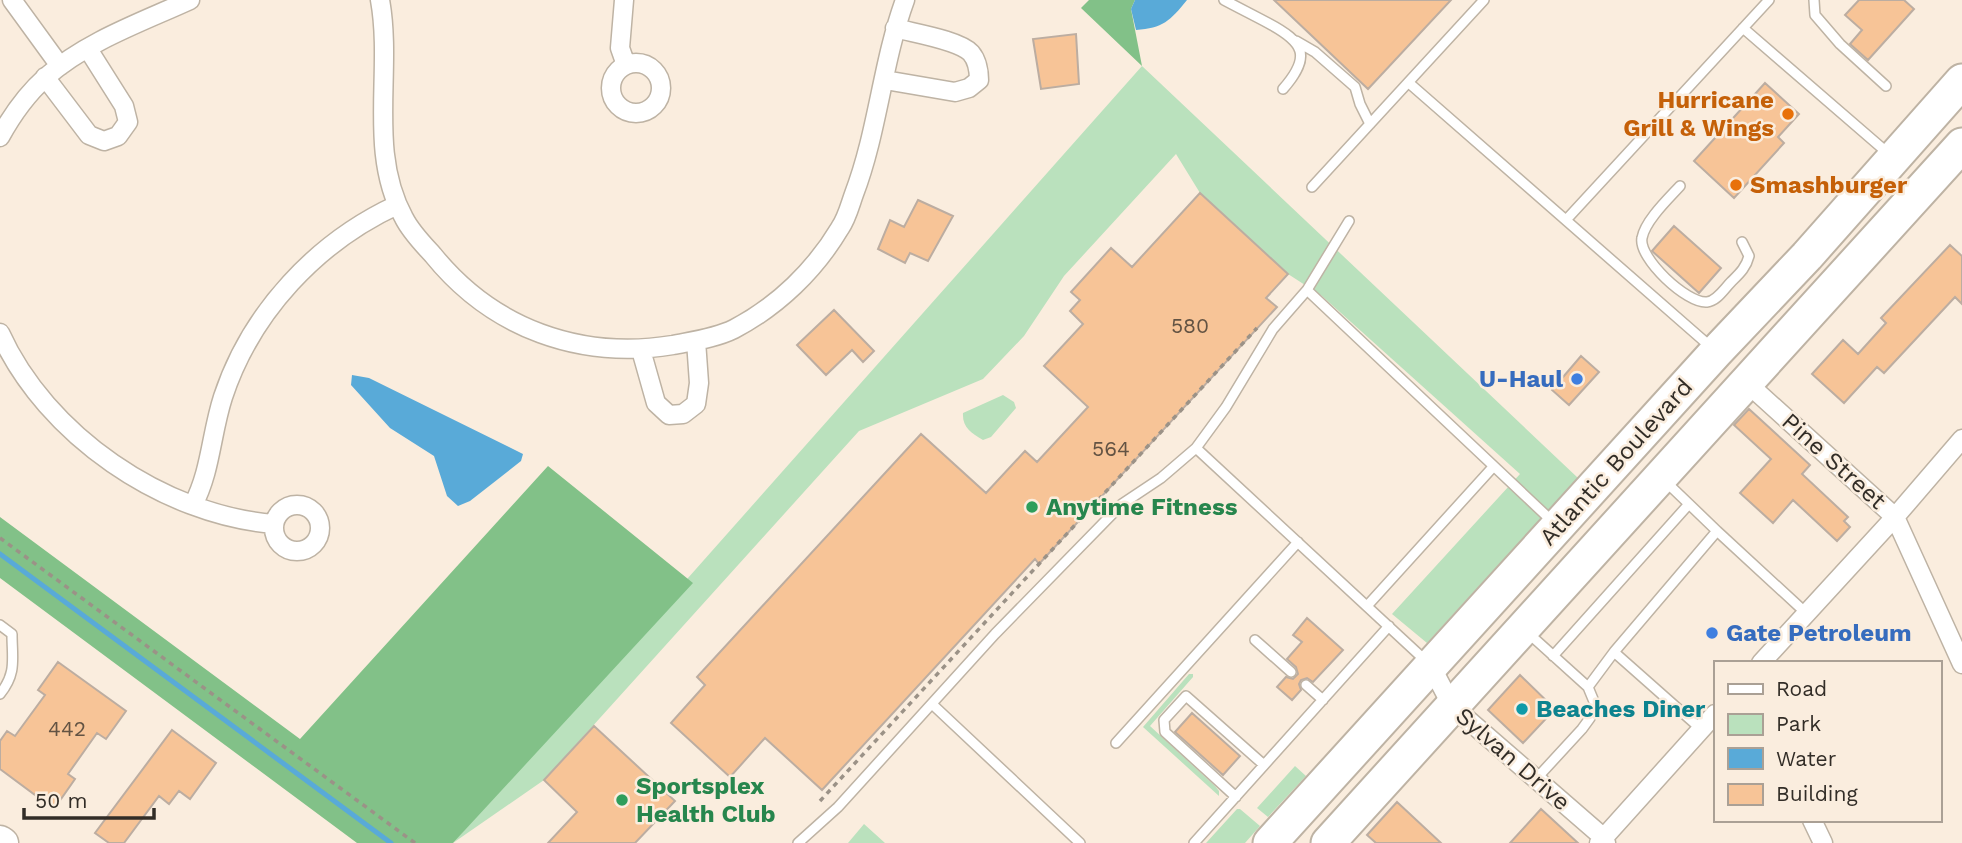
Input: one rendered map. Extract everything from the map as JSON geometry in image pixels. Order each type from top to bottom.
[{"type":"highway","name":"Atlantic Boulevard","points":[[1270,843],[1716,352],[1807,256],[1962,81]]},
{"type":"highway","name":"Atlantic Boulevard","points":[[1328,843],[1962,145]]},
{"type":"highway","points":[[1746,382],[1739,370],[1739,357],[1745,342],[1807,256]]},
{"type":"highway","points":[[1660,477],[1658,462],[1717,391],[1721,374],[1716,352]]},
{"type":"street","points":[[12,0],[60,66]]},
{"type":"street","points":[[0,137],[12,115],[45,78],[60,66],[88,49],[190,0]]},
{"type":"street","points":[[380,0],[385,43],[383,134],[388,182],[405,221],[441,266],[465,290],[493,311],[529,330],[598,348],[641,350],[696,341],[732,330],[772,306],[812,267],[842,226],[865,165],[895,28],[905,0]]},
{"type":"street","points":[[624,0],[620,48],[626,65]]},
{"type":"street","points":[[885,80],[956,92],[969,88],[979,80],[978,69],[971,53],[957,45],[895,28]]},
{"type":"street","points":[[45,78],[89,135],[104,141],[118,136],[128,121],[124,106],[88,49]]},
{"type":"street","points":[[193,505],[207,470],[223,398],[234,368],[256,328],[285,288],[320,253],[371,217],[397,205]]},
{"type":"street","points":[[0,332],[37,391],[75,433],[102,456],[152,489],[218,514],[274,524]]},
{"type":"street","points":[[641,350],[656,403],[669,415],[683,414],[696,404],[699,383],[696,341]]},
{"type":"street","name":"Pine Street","points":[[1746,382],[1895,516],[1962,664]]},
{"type":"street","points":[[1763,661],[1962,439]]},
{"type":"street","name":"Sylvan Drive","points":[[1431,666],[1452,706],[1603,841]]},
{"type":"street","points":[[1603,841],[1714,714]]},
{"type":"street","points":[[1813,822],[1823,843]]},
{"type":"lane","points":[[1224,0],[1315,52],[1355,88],[1370,124]]},
{"type":"lane","points":[[1312,187],[1484,0]]},
{"type":"lane","points":[[1566,220],[1769,0]]},
{"type":"lane","points":[[1814,0],[1815,15],[1840,44],[1886,86]]},
{"type":"lane","points":[[1743,28],[1893,157]]},
{"type":"lane","points":[[1283,89],[1297,74],[1301,58],[1296,41]]},
{"type":"lane","points":[[1409,83],[1716,352]]},
{"type":"lane","points":[[1679,187],[1661,206],[1642,237],[1642,248],[1650,263],[1684,294],[1707,302],[1716,298],[1747,265],[1749,256],[1742,242]]},
{"type":"lane","points":[[798,843],[838,807],[995,635],[1122,504],[1161,478],[1196,448],[1226,407],[1273,329],[1307,290],[1349,221]]},
{"type":"lane","points":[[1307,290],[1558,526]]},
{"type":"lane","points":[[1196,448],[1431,666]]},
{"type":"lane","points":[[1367,606],[1493,467]]},
{"type":"lane","points":[[1660,477],[1806,613]]},
{"type":"lane","points":[[1553,656],[1689,504]]},
{"type":"lane","points":[[1588,688],[1614,652],[1717,531]]},
{"type":"lane","points":[[1116,743],[1298,542]]},
{"type":"lane","points":[[0,625],[12,634],[12,671],[10,681],[0,694]]},
{"type":"lane","points":[[1195,843],[1389,626]]},
{"type":"lane","points":[[1523,629],[1588,688],[1595,704],[1590,718],[1536,779]]},
{"type":"lane","points":[[1255,640],[1291,672]]},
{"type":"lane","points":[[1614,652],[1701,729]]},
{"type":"lane","points":[[1306,685],[1323,700]]},
{"type":"lane","points":[[1236,797],[1165,732],[1164,720],[1186,696],[1264,765]]},
{"type":"lane","points":[[932,704],[1080,843]]},
{"type":"path","points":[[820,801],[1258,327]]},
{"type":"path","points":[[0,538],[415,843]]},
{"type":"green space","points":[[1089,0],[1135,0],[1131,9],[1142,66],[1081,8]]},
{"type":"green space","points":[[1142,66],[1578,478],[1427,643],[1392,614],[1520,474],[1322,296],[1288,274],[1200,193],[1176,154],[1064,276],[1024,336],[983,379],[859,431],[544,780],[453,843]]},
{"type":"green space","points":[[1003,395],[1014,402],[1016,408],[991,437],[983,440],[968,429],[963,413]]},
{"type":"green space","points":[[548,466],[693,583],[453,843],[357,843],[0,578],[0,517],[300,739]]},
{"type":"green space","points":[[1189,674],[1193,674],[1193,677],[1150,726],[1215,786],[1219,796],[1143,727]]},
{"type":"green space","points":[[1295,766],[1306,776],[1268,817],[1257,808]]},
{"type":"green space","points":[[1237,809],[1260,826],[1245,843],[1206,843]]},
{"type":"green space","points":[[864,824],[885,843],[848,843]]},
{"type":"water","points":[[1135,0],[1187,0],[1165,22],[1136,30],[1131,9]]},
{"type":"water","points":[[352,375],[369,378],[523,454],[521,461],[470,501],[458,506],[447,496],[434,456],[390,428],[351,385]]},
{"type":"building","points":[[1274,0],[1451,0],[1368,89]]},
{"type":"building","points":[[1859,0],[1904,0],[1914,9],[1868,60],[1850,44],[1862,30],[1845,15]]},
{"type":"building","points":[[1076,34],[1079,84],[1041,89],[1033,39]]},
{"type":"building","points":[[1765,83],[1799,114],[1778,137],[1784,143],[1734,198],[1694,161]]},
{"type":"building","points":[[1200,193],[1288,274],[1266,298],[1277,307],[1039,564],[1035,559],[822,790],[765,738],[730,777],[671,723],[705,685],[697,677],[921,434],[986,493],[1025,451],[1037,462],[1088,407],[1044,366],[1083,324],[1070,311],[1080,300],[1071,292],[1111,248],[1132,267]]},
{"type":"building","points":[[918,200],[953,216],[928,261],[910,253],[905,263],[878,249],[890,220],[904,227]]},
{"type":"building","points":[[1674,226],[1721,268],[1699,293],[1652,251]]},
{"type":"building","points":[[1950,245],[1962,256],[1962,304],[1955,297],[1884,373],[1877,367],[1844,403],[1812,374],[1843,340],[1858,354],[1886,323],[1881,318]]},
{"type":"building","points":[[834,310],[874,351],[863,362],[852,350],[826,375],[797,345]]},
{"type":"building","points":[[1581,356],[1599,372],[1569,405],[1552,390]]},
{"type":"building","points":[[1749,409],[1810,465],[1802,474],[1848,517],[1844,521],[1850,527],[1837,541],[1793,500],[1773,523],[1740,493],[1771,459],[1734,425]]},
{"type":"building","points":[[1307,618],[1343,650],[1313,682],[1307,678],[1301,680],[1301,690],[1292,700],[1277,687],[1286,677],[1293,679],[1298,674],[1296,667],[1287,659],[1302,642],[1293,635]]},
{"type":"building","points":[[58,662],[126,711],[106,739],[97,733],[68,774],[75,779],[54,809],[0,769],[0,741],[7,731],[15,736],[45,695],[38,690]]},
{"type":"building","name":"Beaches Diner","points":[[1520,675],[1555,709],[1523,743],[1488,710]]},
{"type":"building","points":[[1192,713],[1240,756],[1223,775],[1175,732]]},
{"type":"building","points":[[594,726],[675,801],[635,843],[548,843],[577,812],[544,780]]},
{"type":"building","points":[[172,730],[216,763],[190,799],[179,791],[169,804],[159,796],[124,843],[109,843],[95,833]]},
{"type":"building","points":[[1397,802],[1441,843],[1376,843],[1367,835]]},
{"type":"building","points":[[1541,809],[1578,843],[1510,843]]},
{"type":"waterway","points":[[0,554],[391,843]]},
{"type":"place","name":"Hurricane Grill & Wings","points":[[1788,114]]},
{"type":"place","name":"Smashburger","points":[[1736,185]]},
{"type":"place","name":"U-Haul","points":[[1577,379]]},
{"type":"place","name":"Anytime Fitness","points":[[1032,507]]},
{"type":"place","name":"Gate Petroleum","points":[[1712,633]]},
{"type":"place","name":"Beaches Diner","points":[[1522,709]]},
{"type":"place","name":"Sportsplex Health Club","points":[[622,800]]}]
